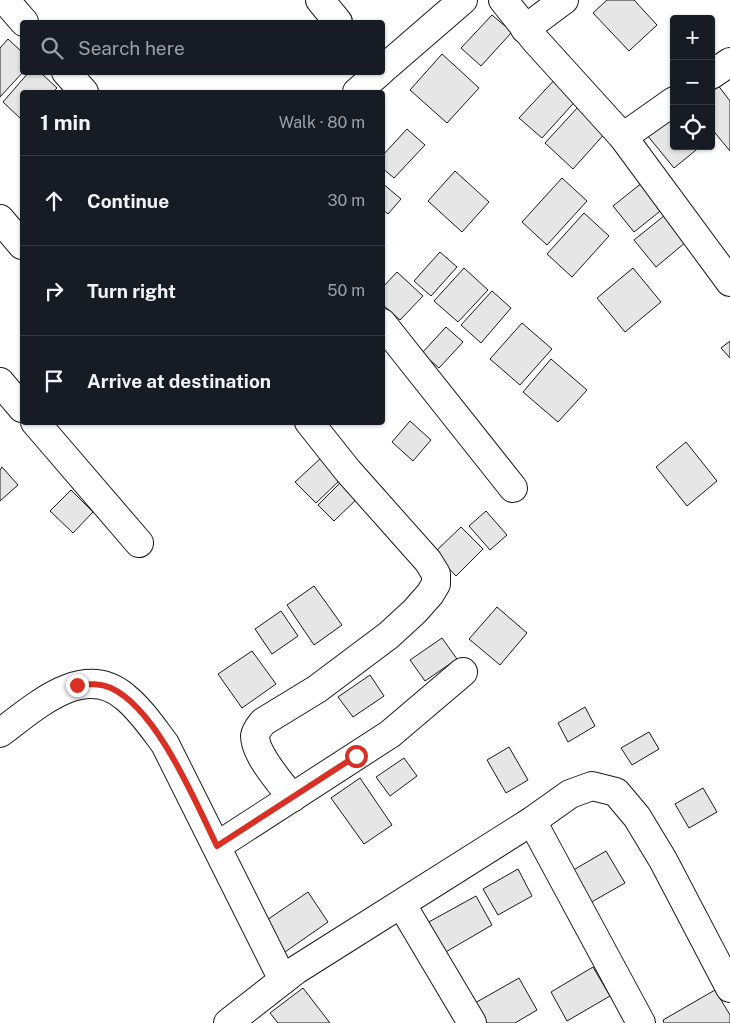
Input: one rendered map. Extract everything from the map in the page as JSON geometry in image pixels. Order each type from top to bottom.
[{"type":"street","points":[[5,0],[22,20]]},
{"type":"street","points":[[320,0],[336,20]]},
{"type":"street","points":[[385,68],[463,0]]},
{"type":"street","points":[[503,0],[525,29],[623,137],[730,282]]},
{"type":"street","points":[[525,29],[564,0]]},
{"type":"street","points":[[715,72],[730,62]]},
{"type":"street","points":[[69,75],[82,90]]},
{"type":"street","points":[[359,90],[377,75]]},
{"type":"street","points":[[623,137],[670,104]]},
{"type":"street","points":[[0,219],[20,243]]},
{"type":"street","points":[[385,328],[513,488]]},
{"type":"street","points":[[38,425],[139,542]]},
{"type":"street","points":[[292,798],[266,764],[255,738],[256,730],[263,722],[317,688],[389,635],[415,611],[436,584],[436,574],[428,561],[348,471],[311,425]]},
{"type":"street","points":[[217,846],[390,734],[463,672]]},
{"type":"street","points":[[0,733],[56,693],[77,685],[96,684],[111,687],[125,696],[142,713],[165,744],[283,980]]},
{"type":"street","points":[[228,1023],[296,970],[532,822],[570,794],[592,786],[616,792],[637,817],[724,960],[730,988]]},
{"type":"street","points":[[532,822],[641,1023]]},
{"type":"street","points":[[402,905],[472,1023]]},
{"type":"building","points":[[607,0],[634,0],[657,25],[629,51],[593,13]]},
{"type":"building","points":[[492,15],[512,32],[481,66],[461,48]]},
{"type":"building","points":[[8,39],[20,50],[20,75],[0,97],[0,48]]},
{"type":"building","points":[[442,54],[479,88],[447,123],[410,90]]},
{"type":"building","points":[[26,75],[43,75],[57,88],[55,90],[20,90],[20,118],[3,102]]},
{"type":"building","points":[[558,76],[580,96],[542,138],[519,118]]},
{"type":"building","points":[[715,81],[730,101],[730,151],[715,133]]},
{"type":"building","points":[[579,106],[607,131],[573,169],[545,143]]},
{"type":"building","points":[[670,116],[670,150],[696,150],[674,168],[647,135]]},
{"type":"building","points":[[407,129],[425,145],[394,178],[385,170],[385,153]]},
{"type":"building","points":[[455,171],[489,202],[462,232],[428,201]]},
{"type":"building","points":[[562,178],[587,201],[547,245],[522,222]]},
{"type":"building","points":[[648,178],[669,204],[634,232],[613,206]]},
{"type":"building","points":[[385,186],[401,199],[388,214],[385,212]]},
{"type":"building","points":[[670,211],[692,237],[656,267],[634,240]]},
{"type":"building","points":[[584,213],[609,236],[572,277],[547,254]]},
{"type":"building","points":[[440,252],[457,267],[431,296],[414,281]]},
{"type":"building","points":[[464,268],[488,290],[458,322],[434,301]]},
{"type":"building","points":[[633,268],[661,302],[625,332],[597,298]]},
{"type":"building","points":[[397,272],[423,296],[400,320],[385,307],[385,285]]},
{"type":"building","points":[[492,291],[511,308],[481,343],[461,325]]},
{"type":"building","points":[[522,323],[552,349],[520,385],[490,359]]},
{"type":"building","points":[[446,327],[463,342],[439,368],[422,353]]},
{"type":"building","points":[[730,341],[730,358],[721,348]]},
{"type":"building","points":[[551,359],[587,390],[558,422],[523,392]]},
{"type":"building","points":[[410,421],[431,440],[413,461],[392,442]]},
{"type":"building","points":[[686,442],[717,481],[687,506],[656,467]]},
{"type":"building","points":[[322,457],[342,478],[316,503],[295,482]]},
{"type":"building","points":[[2,467],[18,485],[0,501],[0,470]]},
{"type":"building","points":[[343,480],[360,496],[334,521],[318,505]]},
{"type":"building","points":[[71,490],[93,512],[73,533],[50,511]]},
{"type":"building","points":[[486,511],[507,535],[490,550],[469,526]]},
{"type":"building","points":[[461,527],[483,549],[456,576],[434,553]]},
{"type":"building","points":[[314,586],[342,625],[314,645],[287,605]]},
{"type":"building","points":[[497,607],[527,633],[500,665],[469,639]]},
{"type":"building","points":[[281,611],[298,636],[272,654],[255,629]]},
{"type":"building","points":[[442,638],[457,659],[425,681],[410,660]]},
{"type":"building","points":[[252,651],[276,684],[242,708],[218,674]]},
{"type":"building","points":[[370,675],[384,696],[353,717],[338,697]]},
{"type":"building","points":[[585,707],[595,726],[568,742],[558,723]]},
{"type":"building","points":[[649,732],[659,749],[632,765],[621,748]]},
{"type":"building","points":[[509,747],[528,780],[506,793],[487,760]]},
{"type":"building","points":[[404,758],[417,776],[390,796],[376,777]]},
{"type":"building","points":[[360,778],[392,825],[364,844],[331,798]]},
{"type":"building","points":[[703,788],[717,812],[689,828],[675,804]]},
{"type":"building","points":[[606,851],[625,883],[588,904],[570,872]]},
{"type":"building","points":[[518,869],[532,896],[498,915],[483,889]]},
{"type":"building","points":[[308,892],[328,922],[285,952],[264,922]]},
{"type":"building","points":[[476,896],[492,925],[444,953],[427,923]]},
{"type":"building","points":[[593,967],[610,996],[567,1021],[551,992]]},
{"type":"building","points":[[519,978],[537,1010],[515,1023],[486,1023],[475,1003]]},
{"type":"building","points":[[303,988],[330,1023],[278,1023],[270,1013]]},
{"type":"building","points":[[715,990],[730,1015],[730,1023],[664,1023],[663,1020]]},
{"type":"route","points":[[77,685],[96,684],[111,687],[125,696],[142,713],[165,744],[217,846],[356,756]]}]
